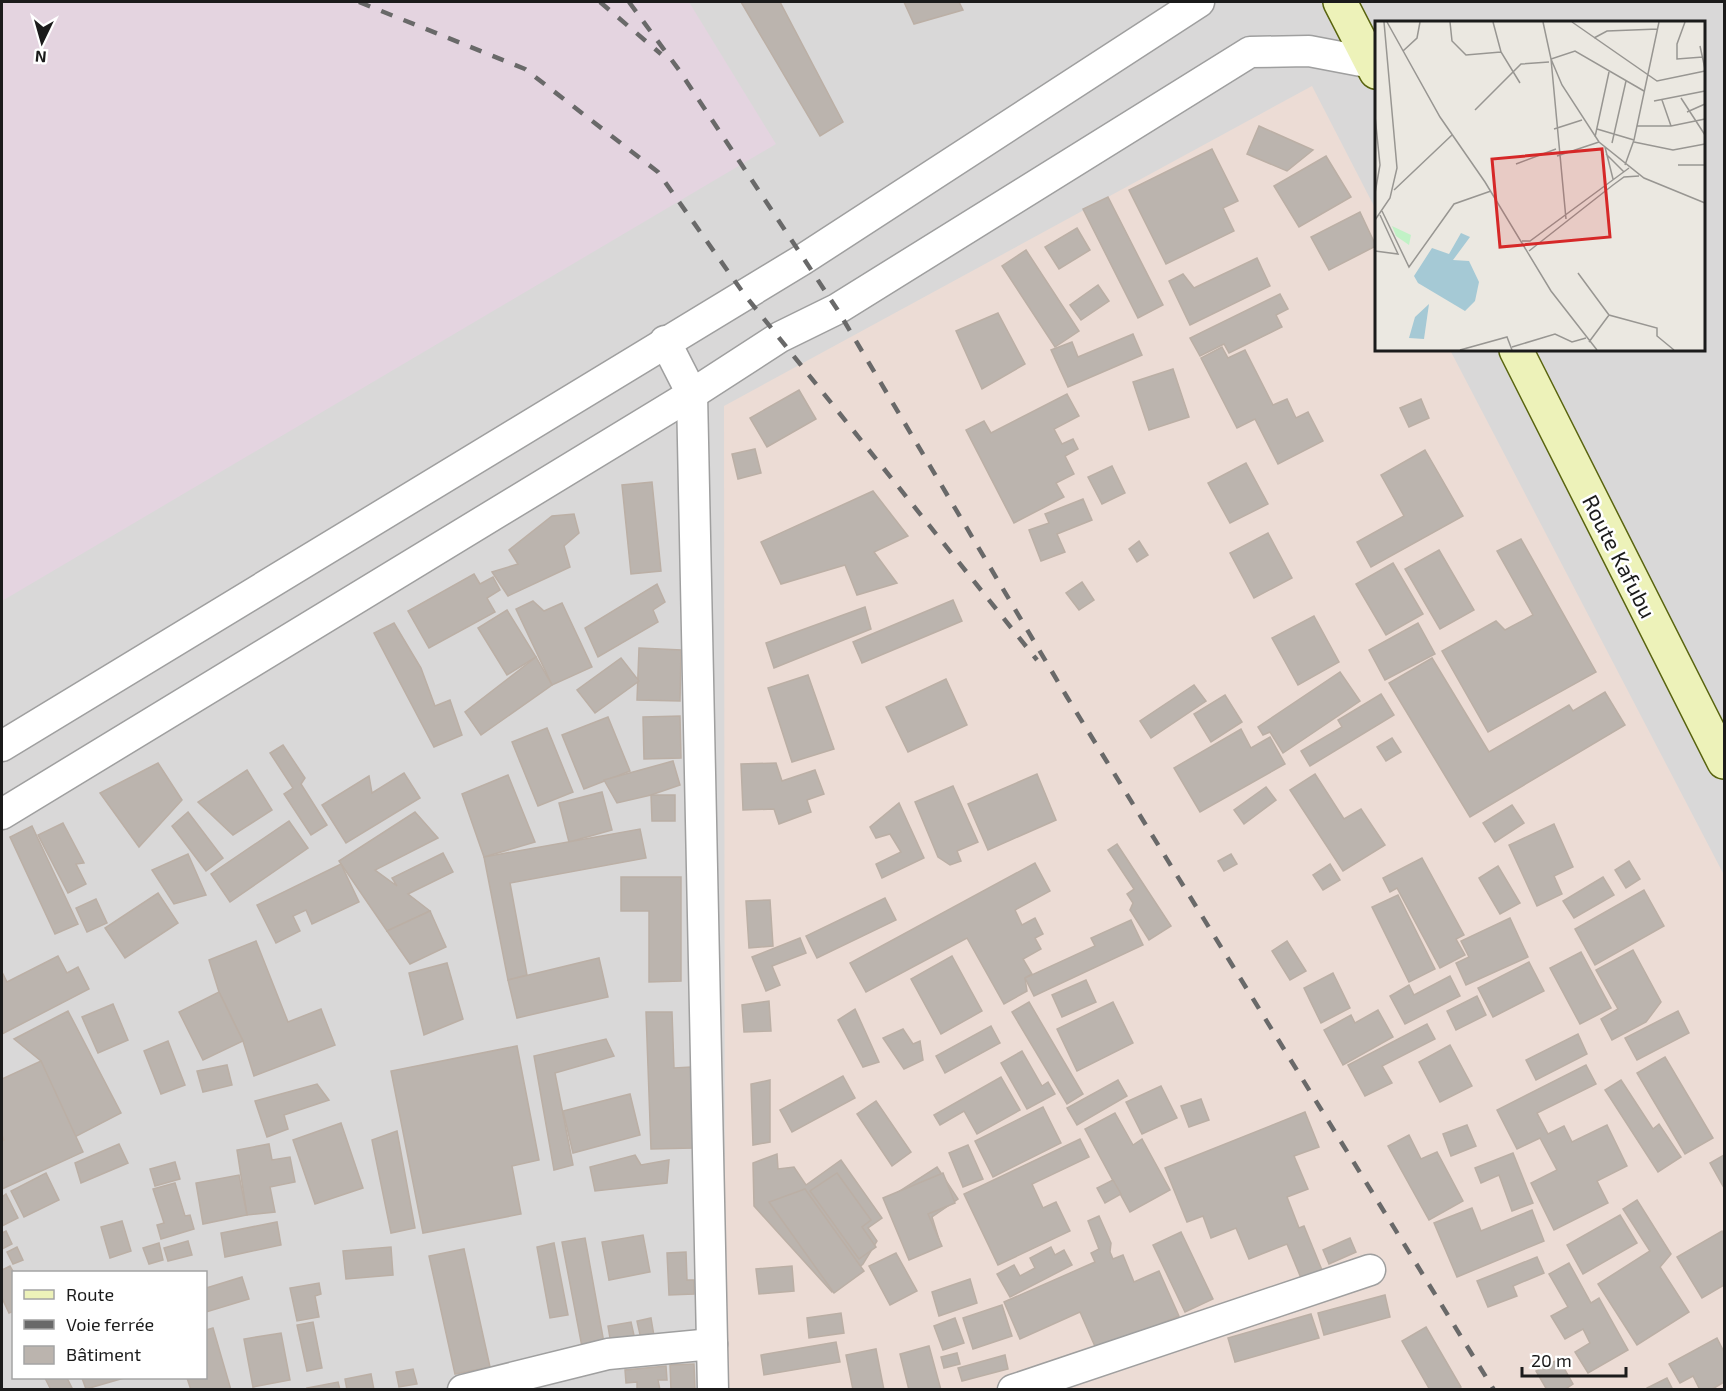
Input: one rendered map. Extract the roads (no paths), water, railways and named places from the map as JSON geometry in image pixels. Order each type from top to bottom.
[{"type":"main road","points":[[1340,2],[1374,68]]},
{"type":"main road","name":"Route Kafubu","points":[[1517,351],[1725,762]]},
{"type":"street","points":[[2,746],[665,341],[802,260],[1199,2]]},
{"type":"street","points":[[2,814],[692,394],[780,338],[837,309],[1250,52],[1309,51],[1374,68]]},
{"type":"street","points":[[665,341],[692,394],[713,1389]]},
{"type":"street","points":[[1013,1389],[1370,1270]]},
{"type":"street","points":[[463,1389],[608,1354],[712,1344]]},
{"type":"railway","points":[[359,2],[525,69],[658,172],[744,294],[1037,660]]},
{"type":"railway","points":[[600,2],[661,54]]},
{"type":"railway","points":[[629,2],[679,70],[837,309],[1067,697],[1494,1390]]}]
